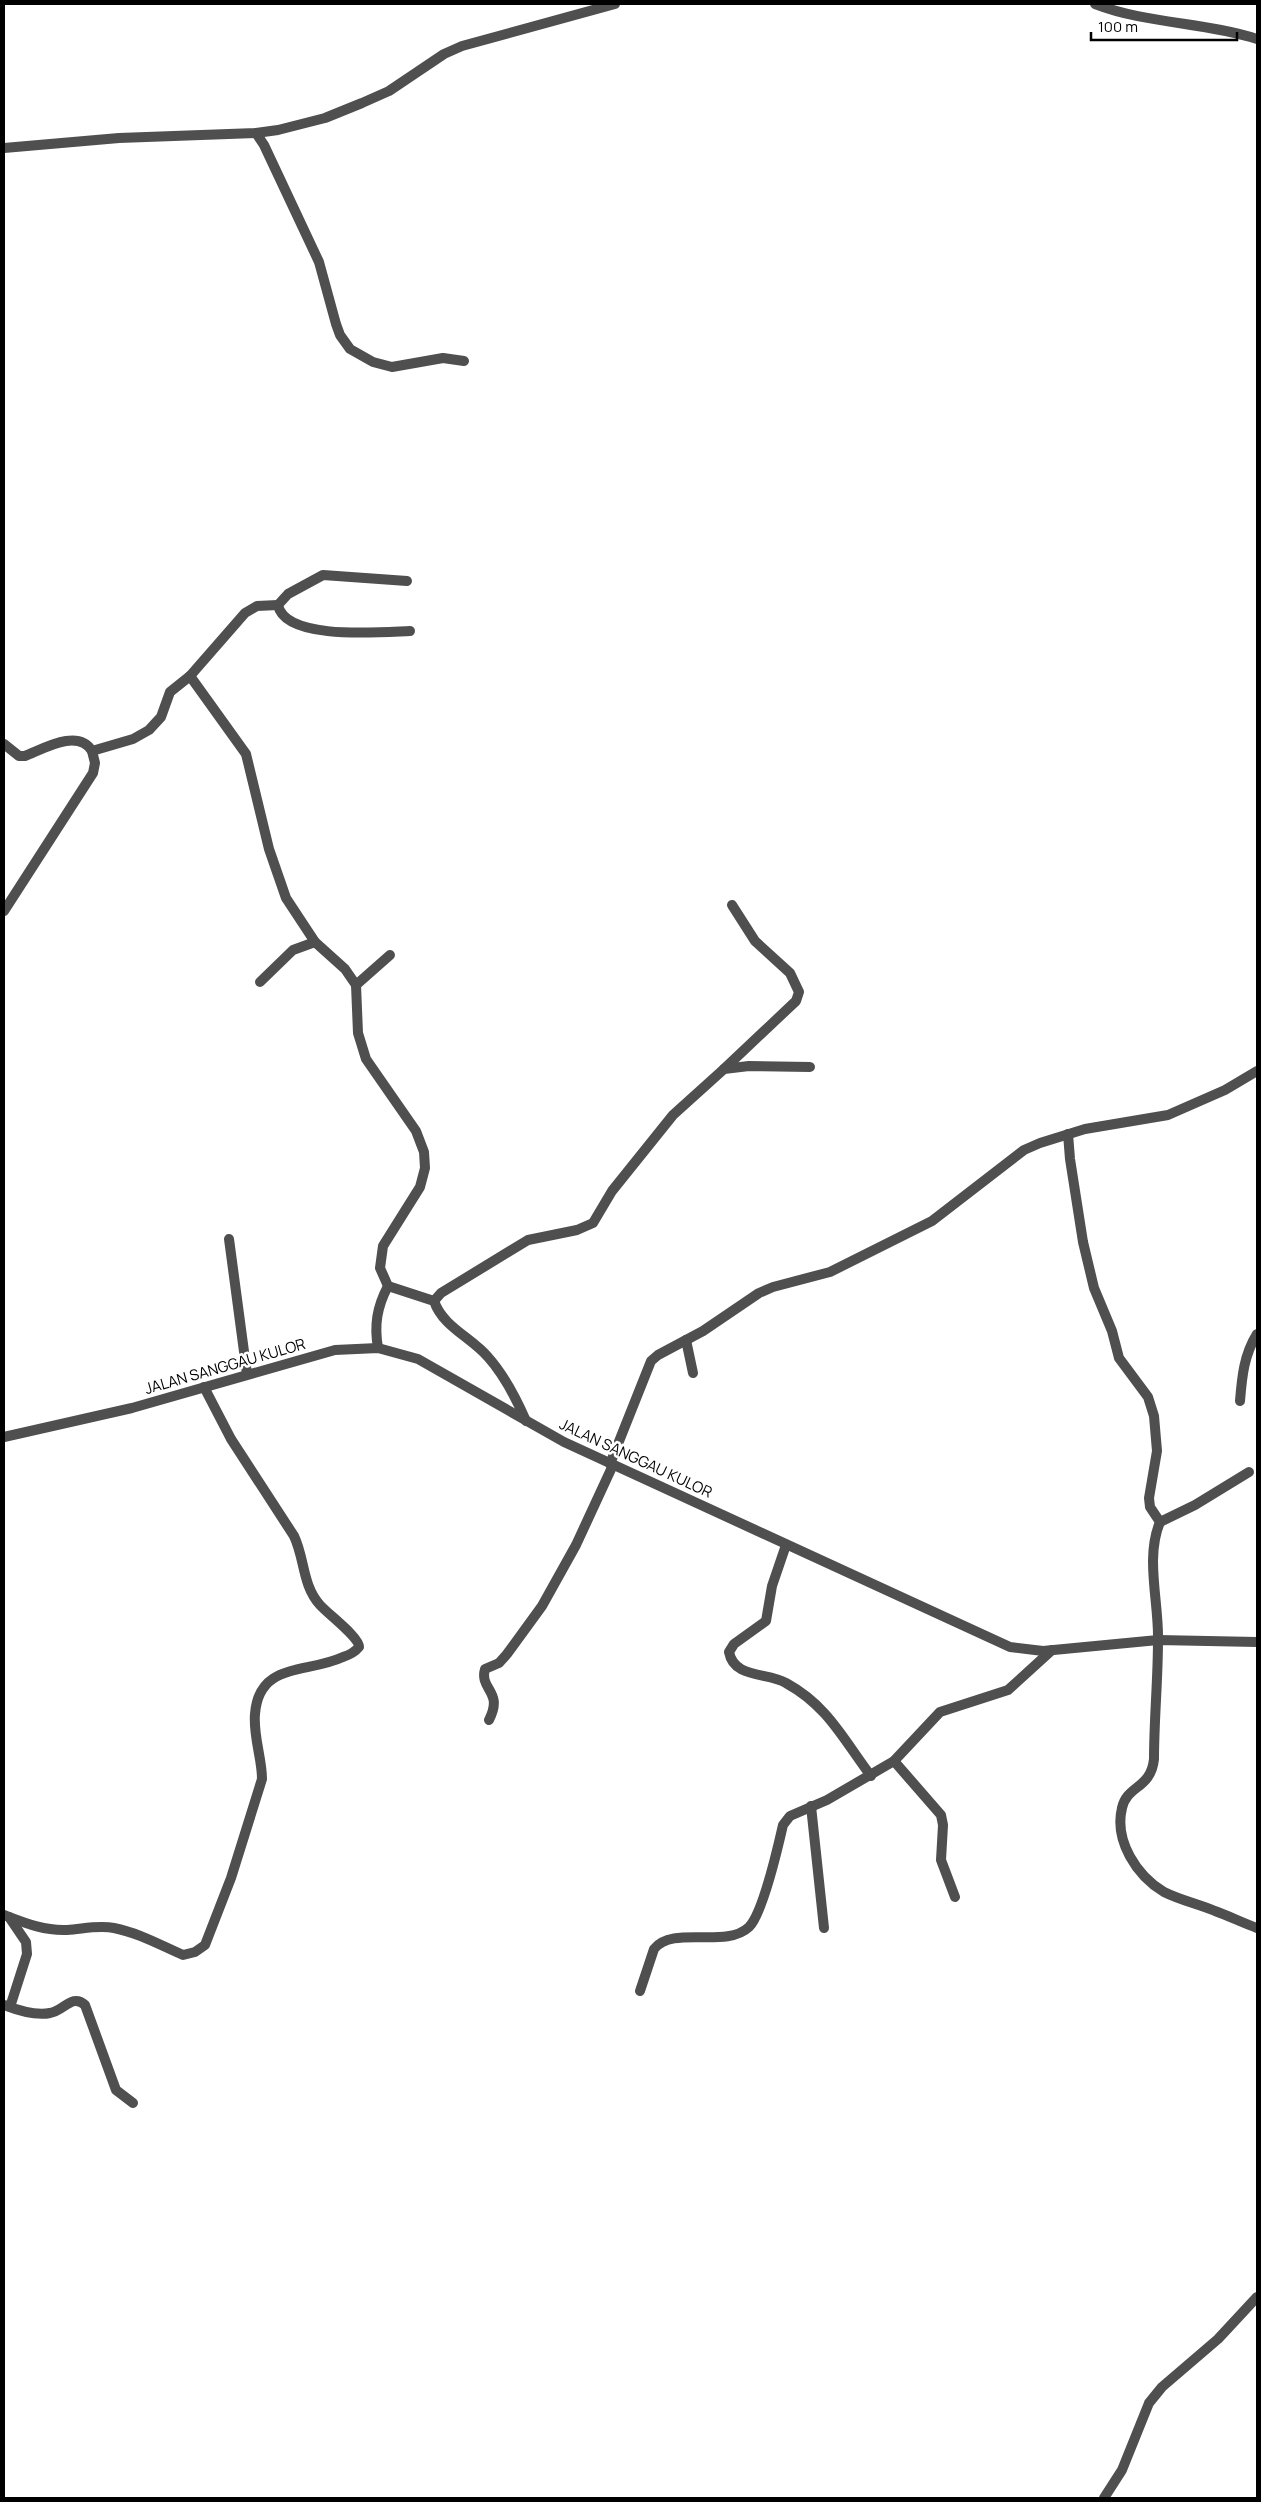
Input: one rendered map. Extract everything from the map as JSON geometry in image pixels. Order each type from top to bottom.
[{"type":"street","points":[[4,148],[119,138],[256,133],[325,118],[389,90],[444,54],[478,40],[615,4]]},
{"type":"street","points":[[1095,4],[1141,18],[1216,29],[1257,39]]},
{"type":"street","points":[[256,133],[264,145],[319,262],[336,324],[340,335],[350,349],[373,362],[392,367],[443,358],[464,360]]},
{"type":"street","points":[[278,606],[288,594],[323,575],[407,581]]},
{"type":"street","points":[[92,751],[133,739],[149,730],[161,717],[170,692],[190,676],[245,613],[257,606],[278,606]]},
{"type":"street","points":[[278,606],[284,616],[292,623],[304,628],[367,633],[410,631]]},
{"type":"street","points":[[190,676],[246,754],[278,881],[297,917],[315,942],[345,969],[356,985],[358,1033],[366,1059],[416,1131],[424,1152],[425,1168],[420,1187],[383,1246],[380,1257],[380,1268],[388,1286],[434,1302],[442,1316],[488,1356],[514,1392],[526,1421]]},
{"type":"street","points":[[4,744],[18,756],[24,756],[61,742],[75,740],[89,746],[95,763],[93,773],[4,911]]},
{"type":"street","points":[[434,1302],[441,1293],[528,1240],[577,1230],[593,1223],[612,1191],[662,1128],[690,1098],[724,1069],[796,1001],[799,992],[790,974],[755,941],[732,906]]},
{"type":"street","points":[[260,982],[293,950],[315,942]]},
{"type":"street","points":[[356,985],[390,955]]},
{"type":"street","points":[[724,1069],[749,1066],[810,1068]]},
{"type":"street","points":[[489,1720],[495,1708],[495,1698],[485,1682],[485,1669],[500,1663],[534,1619],[576,1545],[612,1464],[651,1361],[658,1355],[703,1331],[758,1293],[772,1287],[830,1272],[917,1230],[932,1221],[1024,1150],[1068,1134],[1168,1115],[1225,1090],[1257,1071]]},
{"type":"street","points":[[1068,1134],[1083,1242],[1094,1288],[1112,1331],[1119,1358],[1148,1397],[1154,1416],[1157,1451],[1149,1498],[1150,1506],[1160,1522]]},
{"type":"street","points":[[229,1239],[247,1374]]},
{"type":"street","points":[[378,1348],[376,1324],[379,1302],[388,1286]]},
{"type":"street","points":[[1240,1401],[1244,1364],[1249,1347],[1257,1334]]},
{"type":"street","points":[[686,1340],[693,1373]]},
{"type":"street","name":"JALAN SANGGAU KULOR","points":[[4,1437],[132,1408],[335,1350],[361,1347],[378,1348],[418,1359],[526,1421],[612,1464],[1000,1643],[1025,1650],[1052,1650],[1158,1640],[1257,1642]]},
{"type":"street","points":[[7,1916],[37,1928],[96,1926],[114,1928],[149,1938],[183,1954],[199,1950],[205,1945],[215,1922],[262,1780],[262,1762],[254,1718],[258,1696],[266,1684],[274,1677],[328,1664],[359,1647],[358,1639],[340,1626],[318,1602],[304,1576],[299,1546],[294,1536],[231,1439],[204,1387]]},
{"type":"street","points":[[1248,1472],[1195,1505],[1160,1522],[1155,1538],[1154,1571],[1158,1640],[1153,1771],[1146,1781],[1130,1793],[1124,1801],[1121,1810],[1121,1829],[1126,1849],[1146,1879],[1164,1892],[1257,1928]]},
{"type":"street","points":[[786,1545],[772,1586],[766,1621],[734,1644],[729,1652],[730,1660],[737,1667],[751,1674],[784,1682],[819,1706],[831,1718],[871,1776]]},
{"type":"street","points":[[640,1991],[654,1949],[659,1943],[667,1940],[737,1934],[749,1927],[770,1878],[783,1825],[790,1816],[827,1800],[894,1761],[940,1712],[999,1695],[1008,1690],[1052,1650]]},
{"type":"street","points":[[894,1761],[940,1815],[943,1825],[941,1860],[955,1897]]},
{"type":"street","points":[[811,1806],[824,1928]]},
{"type":"street","points":[[7,1916],[26,1942],[26,1954],[17,1987],[9,2003],[51,2013],[76,2000],[85,2005],[116,2090],[133,2103]]},
{"type":"street","points":[[1104,2498],[1122,2470],[1149,2403],[1162,2387],[1218,2339],[1257,2297]]}]
